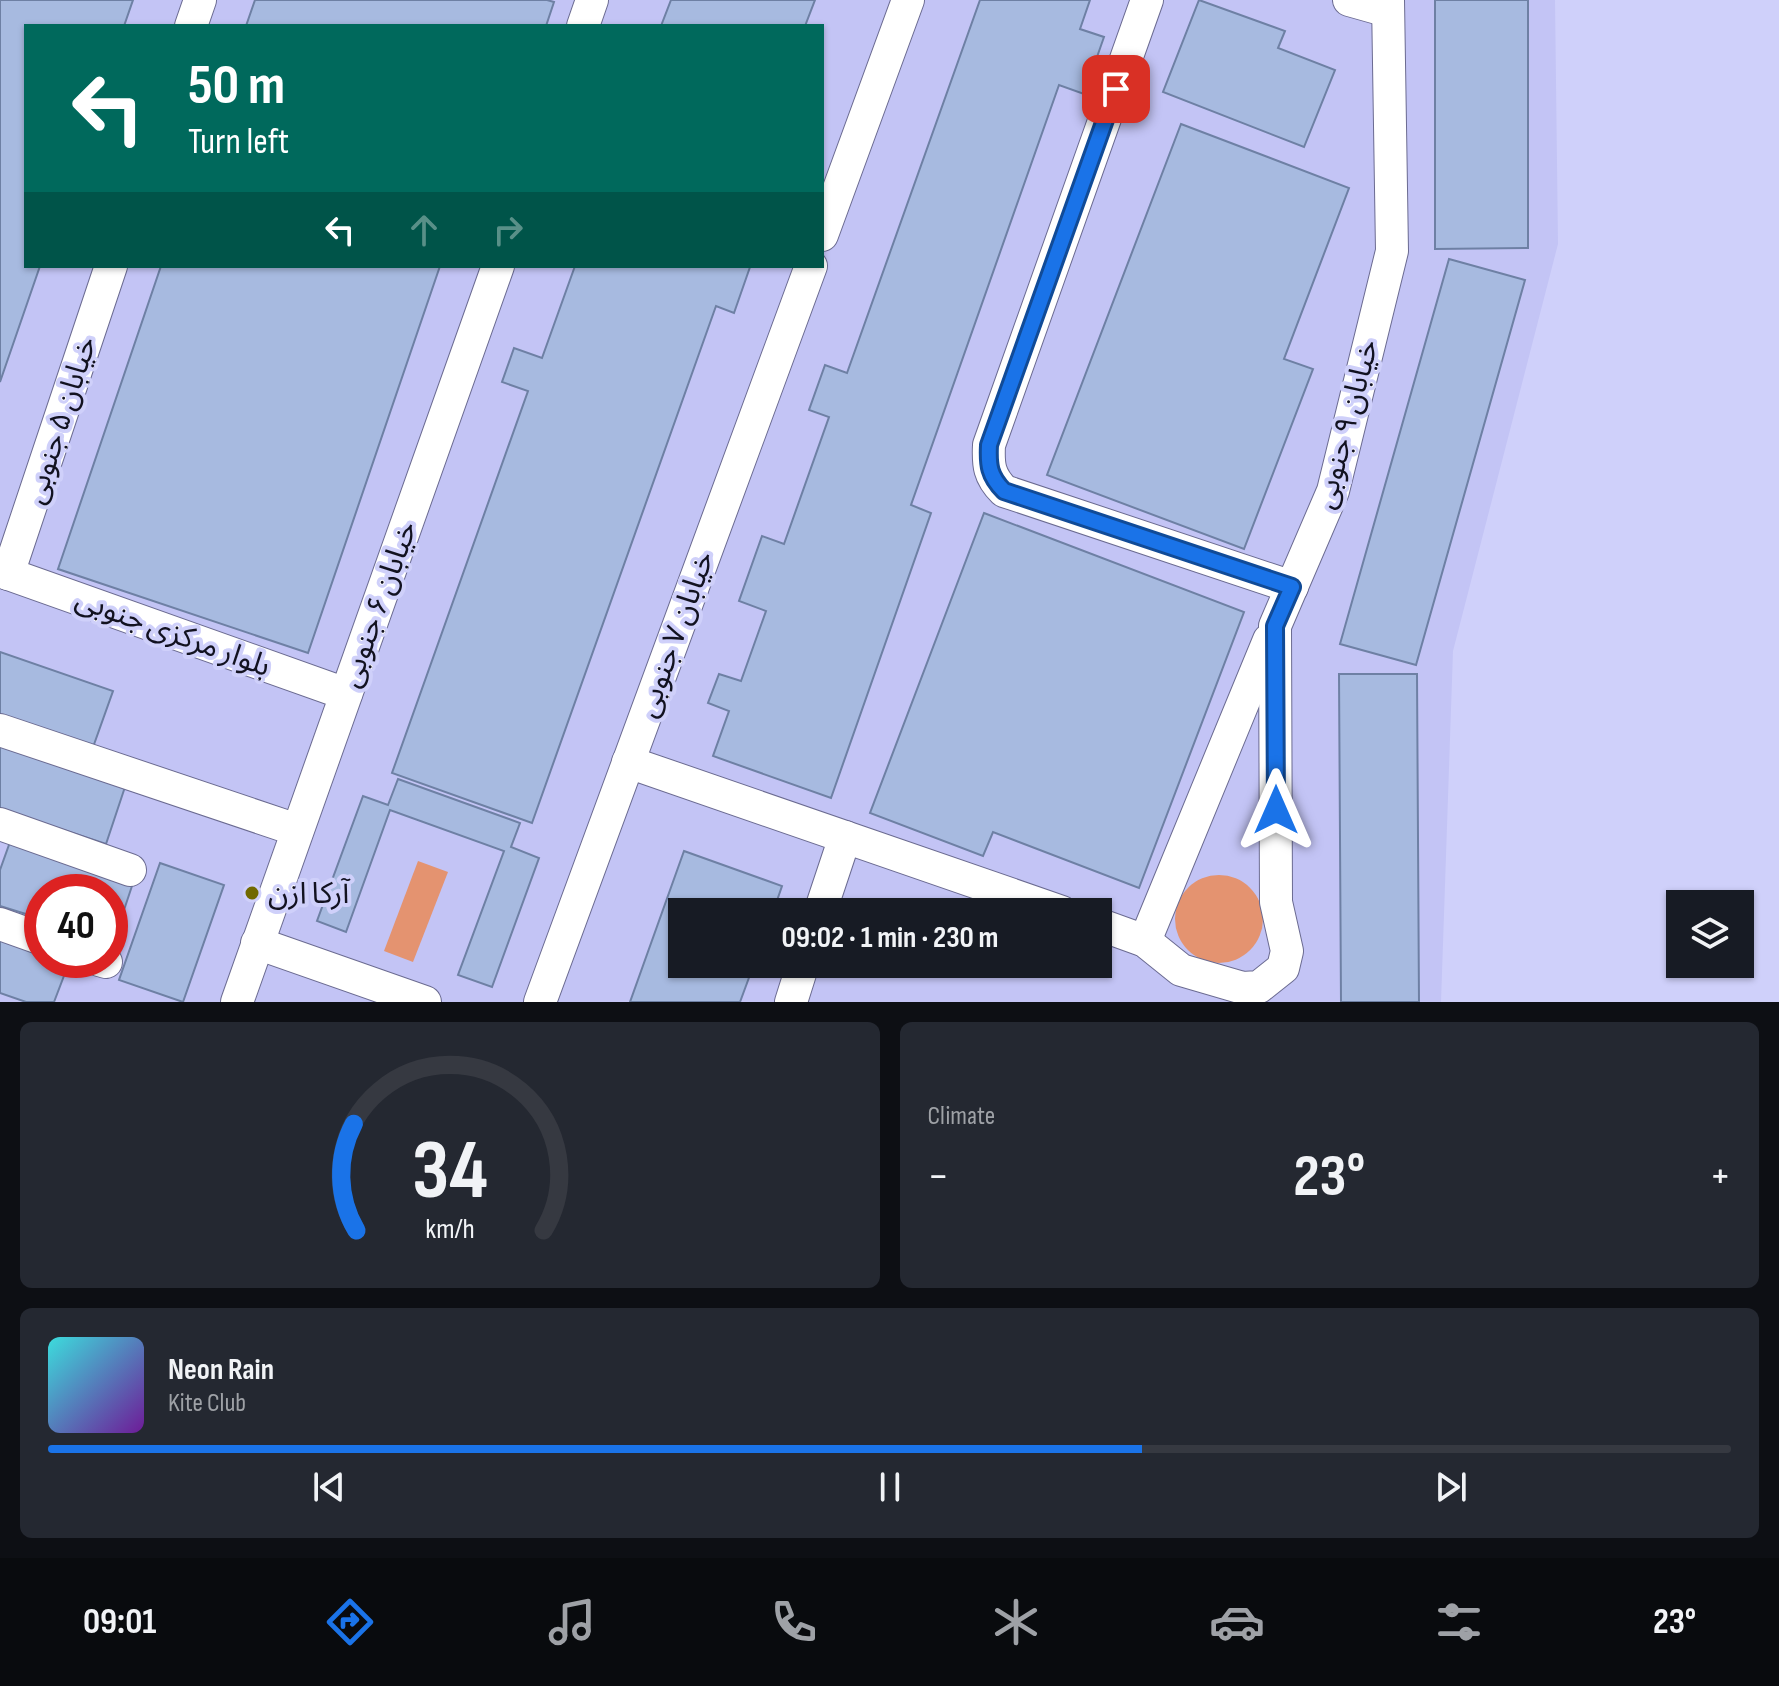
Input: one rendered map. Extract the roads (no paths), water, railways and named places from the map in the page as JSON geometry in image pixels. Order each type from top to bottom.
[{"type":"street","points":[[192,24],[200,0]]},
{"type":"street","points":[[584,24],[592,0]]},
{"type":"street","points":[[824,230],[908,0]]},
{"type":"street","points":[[1147,0],[989,445],[988,465],[993,480],[1004,491],[1292,587]]},
{"type":"street","points":[[1349,0],[1388,6]]},
{"type":"street","name":"خیابان ۹ جنوبی","points":[[1145,941],[1181,970],[1243,988],[1259,987],[1283,968],[1287,951],[1276,902],[1275,626],[1333,491],[1392,251],[1388,6]]},
{"type":"street","name":"خیابان ۵ جنوبی","points":[[4,572],[110,268]]},
{"type":"street","name":"خیابان ۶ جنوبی","points":[[237,1002],[497,268]]},
{"type":"street","name":"خیابان ۷ جنوبی","points":[[540,1002],[810,268]]},
{"type":"street","name":"بلوار مرکزی جنوبی","points":[[4,572],[346,694]]},
{"type":"street","points":[[1112,929],[1145,941],[1275,626]]},
{"type":"street","points":[[0,730],[297,830]]},
{"type":"street","points":[[628,762],[1021,898]]},
{"type":"street","points":[[2,832],[130,870]]},
{"type":"street","points":[[825,898],[845,837]]},
{"type":"street","points":[[0,924],[24,933]]},
{"type":"street","points":[[257,943],[425,1002]]},
{"type":"street","points":[[791,1002],[799,978]]},
{"type":"place","name":"آرکا ازن","points":[[252,893]]}]
